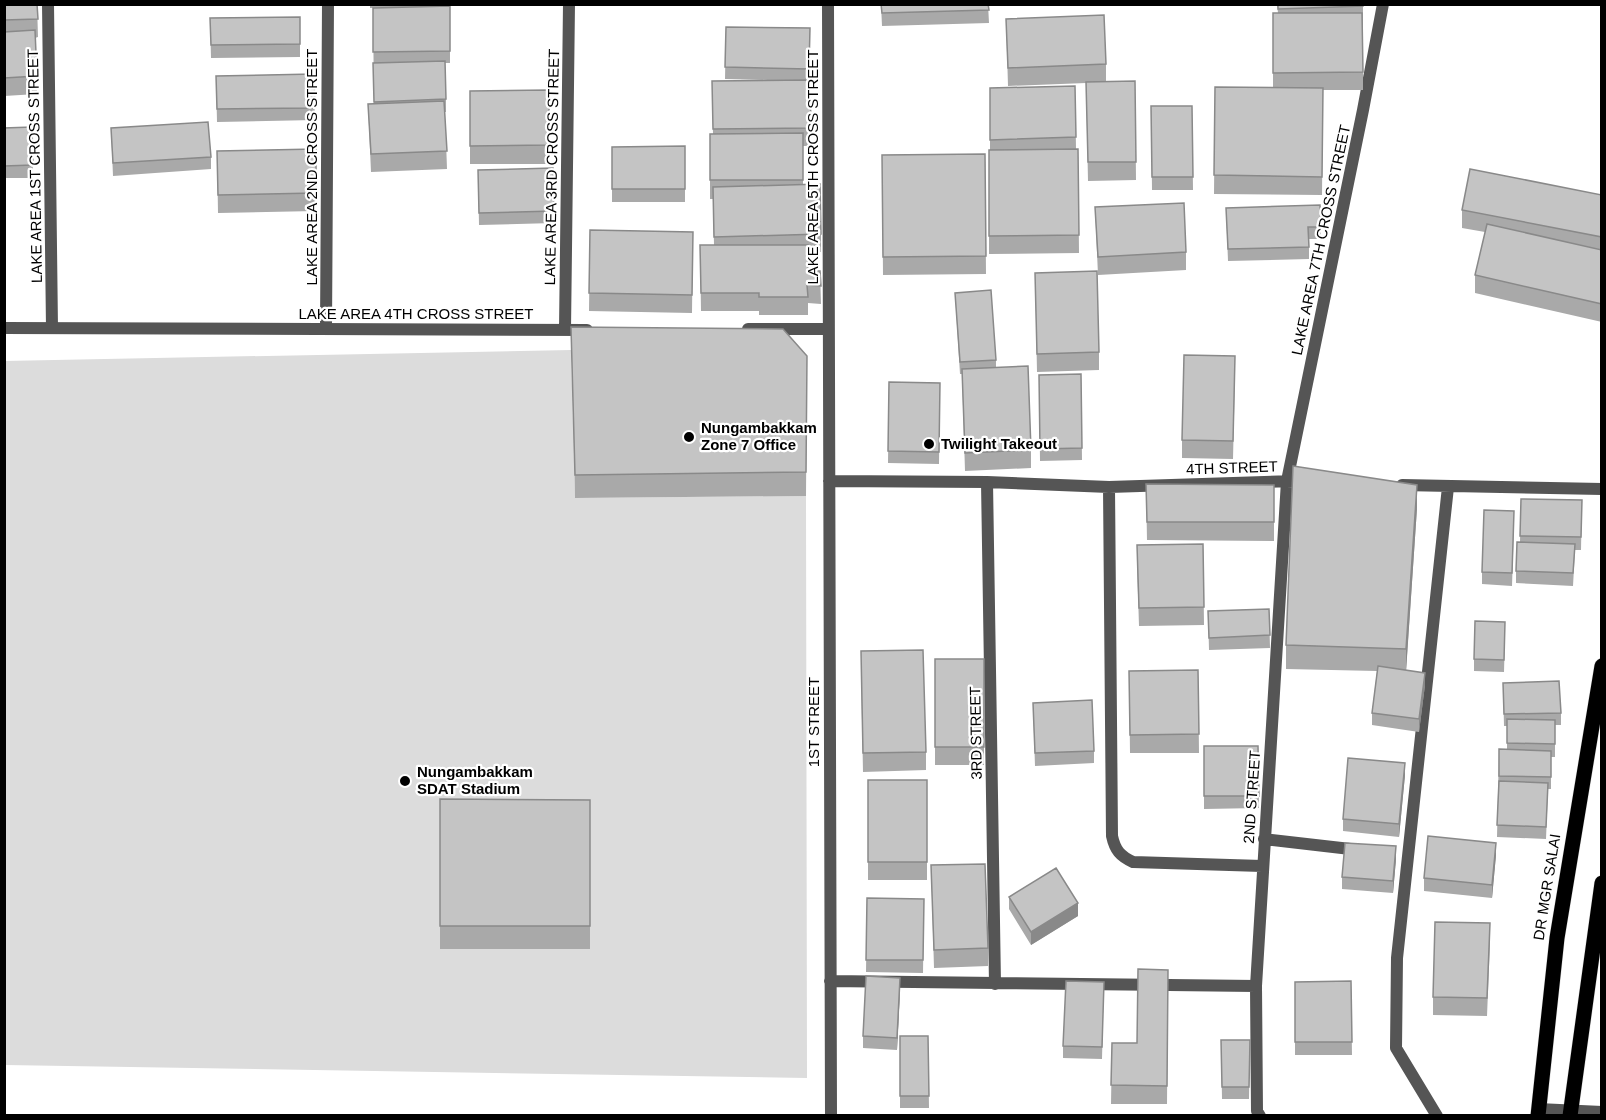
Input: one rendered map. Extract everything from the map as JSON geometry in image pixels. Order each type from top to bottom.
[{"type":"main road","name":"DR MGR SALAI","points":[[1538,1112],[1557,938],[1602,666]]},
{"type":"main road","points":[[1571,1114],[1602,883]]},
{"type":"street","name":"LAKE AREA 1ST CROSS STREET","points":[[48,4],[52,328]]},
{"type":"street","name":"LAKE AREA 2ND CROSS STREET","points":[[326,329],[328,4]]},
{"type":"street","name":"LAKE AREA 3RD CROSS STREET","points":[[565,330],[569,4]]},
{"type":"street","name":"LAKE AREA 5TH CROSS STREET","points":[[828,4],[828,329]]},
{"type":"street","name":"LAKE AREA 7TH CROSS STREET","points":[[1287,481],[1383,4]]},
{"type":"street","name":"LAKE AREA 4TH CROSS STREET","points":[[4,328],[601,330]]},
{"type":"street","points":[[733,329],[828,329]]},
{"type":"street","name":"1ST STREET","points":[[828,329],[831,1116]]},
{"type":"street","name":"2ND STREET","points":[[1255,1114],[1256,986],[1262,866],[1287,481]]},
{"type":"street","name":"4TH STREET","points":[[829,482],[987,482],[1109,487],[1310,482]]},
{"type":"street","name":"3RD STREET","points":[[987,482],[995,984]]},
{"type":"street","points":[[1390,485],[1602,489]]},
{"type":"street","points":[[1109,487],[1112,836],[1114,849],[1123,858],[1133,862],[1262,866]]},
{"type":"street","points":[[1437,1116],[1396,1048],[1397,958],[1403,855],[1448,487]]},
{"type":"street","points":[[1264,839],[1375,852]]},
{"type":"street","points":[[830,981],[1256,986]]},
{"type":"street","points":[[1538,1112],[1571,1114],[1602,1112]]},
{"type":"shaded area","name":"Nungambakkam SDAT Stadium","points":[[571,350],[575,498],[806,496],[807,1078],[5,1065],[4,361]]},
{"type":"building","points":[[4,4],[37,4],[38,19],[4,20]]},
{"type":"building","points":[[881,4],[988,4],[989,10],[882,13]]},
{"type":"building","points":[[1278,4],[1363,4],[1363,6],[1278,9]]},
{"type":"building","points":[[450,6],[450,51],[373,52],[373,8]]},
{"type":"building","points":[[1273,13],[1362,13],[1363,72],[1273,73]]},
{"type":"building","points":[[1104,15],[1106,64],[1008,68],[1006,19]]},
{"type":"building","points":[[300,17],[300,44],[211,45],[210,18]]},
{"type":"building","points":[[726,27],[810,28],[809,69],[725,67]]},
{"type":"building","points":[[35,30],[37,76],[4,78],[4,32]]},
{"type":"building","points":[[445,61],[446,99],[374,102],[373,63]]},
{"type":"building","points":[[314,74],[315,108],[217,109],[216,76]]},
{"type":"building","points":[[810,80],[811,128],[713,129],[712,81]]},
{"type":"building","points":[[1135,81],[1136,162],[1088,162],[1086,82]]},
{"type":"building","points":[[1075,86],[1076,137],[990,140],[990,88]]},
{"type":"building","points":[[1215,87],[1323,88],[1322,177],[1214,175]]},
{"type":"building","points":[[549,90],[549,145],[470,146],[470,91]]},
{"type":"building","points":[[444,101],[447,151],[371,154],[368,104]]},
{"type":"building","points":[[1151,106],[1192,106],[1193,177],[1152,177]]},
{"type":"building","points":[[208,122],[211,157],[113,163],[111,128]]},
{"type":"building","points":[[32,127],[33,165],[4,166],[4,128]]},
{"type":"building","points":[[803,133],[803,180],[710,180],[710,134]]},
{"type":"building","points":[[685,146],[685,189],[612,189],[612,147]]},
{"type":"building","points":[[316,149],[316,193],[218,195],[217,151]]},
{"type":"building","points":[[1078,149],[1079,235],[989,236],[989,150]]},
{"type":"building","points":[[985,154],[986,256],[883,257],[882,155]]},
{"type":"building","points":[[553,168],[554,211],[479,213],[478,170]]},
{"type":"building","points":[[1470,169],[1602,195],[1602,237],[1462,210]]},
{"type":"building","points":[[820,184],[821,234],[714,237],[713,187]]},
{"type":"building","points":[[1184,203],[1186,252],[1098,257],[1095,207]]},
{"type":"building","points":[[1320,205],[1321,227],[1308,227],[1309,247],[1228,249],[1226,208]]},
{"type":"building","points":[[1487,224],[1602,250],[1602,304],[1475,275]]},
{"type":"building","points":[[590,230],[693,232],[692,295],[589,293]]},
{"type":"building","points":[[700,245],[808,245],[808,271],[820,271],[821,286],[807,285],[808,297],[759,297],[759,293],[701,293]]},
{"type":"building","points":[[1097,271],[1099,352],[1037,354],[1035,273]]},
{"type":"building","points":[[991,290],[996,360],[960,362],[955,293]]},
{"type":"building","name":"Nungambakkam Zone 7 Office","points":[[571,327],[783,329],[807,356],[806,472],[575,475]]},
{"type":"building","points":[[1184,355],[1235,356],[1233,441],[1182,440]]},
{"type":"building","points":[[1028,366],[1031,450],[965,453],[962,369]]},
{"type":"building","points":[[1081,374],[1082,448],[1040,449],[1039,375]]},
{"type":"building","points":[[889,382],[940,383],[939,452],[888,451]]},
{"type":"building","points":[[1293,466],[1417,485],[1406,649],[1286,645]]},
{"type":"building","points":[[1146,484],[1274,485],[1274,522],[1147,522]]},
{"type":"building","points":[[1521,499],[1582,500],[1581,537],[1520,536]]},
{"type":"building","points":[[1484,510],[1514,511],[1512,573],[1482,572]]},
{"type":"building","points":[[1517,542],[1575,544],[1573,573],[1516,571]]},
{"type":"building","points":[[1203,544],[1204,607],[1139,608],[1137,545]]},
{"type":"building","points":[[1269,609],[1270,635],[1209,638],[1208,611]]},
{"type":"building","points":[[1475,621],[1505,622],[1504,660],[1474,659]]},
{"type":"building","points":[[923,650],[926,752],[863,753],[861,651]]},
{"type":"building","points":[[935,659],[984,659],[984,747],[935,747]]},
{"type":"building","points":[[1378,666],[1425,673],[1419,719],[1372,713]]},
{"type":"building","points":[[1198,670],[1199,734],[1130,735],[1129,671]]},
{"type":"building","points":[[1559,681],[1561,713],[1504,714],[1503,683]]},
{"type":"building","points":[[1092,700],[1094,751],[1035,753],[1033,703]]},
{"type":"building","points":[[1507,719],[1555,720],[1555,744],[1507,743]]},
{"type":"building","points":[[1204,746],[1258,746],[1259,796],[1204,796]]},
{"type":"building","points":[[1499,749],[1551,751],[1551,777],[1499,776]]},
{"type":"building","points":[[1348,758],[1405,763],[1399,824],[1343,819]]},
{"type":"building","points":[[868,780],[927,780],[927,862],[868,862]]},
{"type":"building","points":[[1499,781],[1548,783],[1546,827],[1497,825]]},
{"type":"building","points":[[440,799],[590,800],[590,926],[440,926]]},
{"type":"building","points":[[1428,836],[1496,843],[1492,885],[1424,878]]},
{"type":"building","points":[[1345,843],[1396,846],[1393,881],[1342,877]]},
{"type":"building","points":[[985,864],[988,948],[934,950],[931,865]]},
{"type":"building","points":[[1056,868],[1078,903],[1031,932],[1009,897]]},
{"type":"building","points":[[867,898],[924,899],[923,960],[866,960]]},
{"type":"building","points":[[1435,922],[1490,923],[1487,998],[1433,997]]},
{"type":"building","points":[[1138,969],[1168,970],[1167,1086],[1111,1085],[1112,1043],[1137,1043]]},
{"type":"building","points":[[866,976],[900,978],[897,1038],[863,1036]]},
{"type":"building","points":[[1066,981],[1104,982],[1102,1047],[1063,1046]]},
{"type":"building","points":[[1351,981],[1352,1042],[1295,1042],[1295,982]]},
{"type":"building","points":[[900,1036],[928,1036],[929,1096],[900,1096]]},
{"type":"building","points":[[1221,1040],[1250,1040],[1249,1087],[1222,1087]]},
{"type":"place","name":"Nungambakkam Zone 7 Office","points":[[689,437]]},
{"type":"place","name":"Twilight Takeout","points":[[929,444]]},
{"type":"place","name":"Nungambakkam SDAT Stadium","points":[[405,781]]}]
